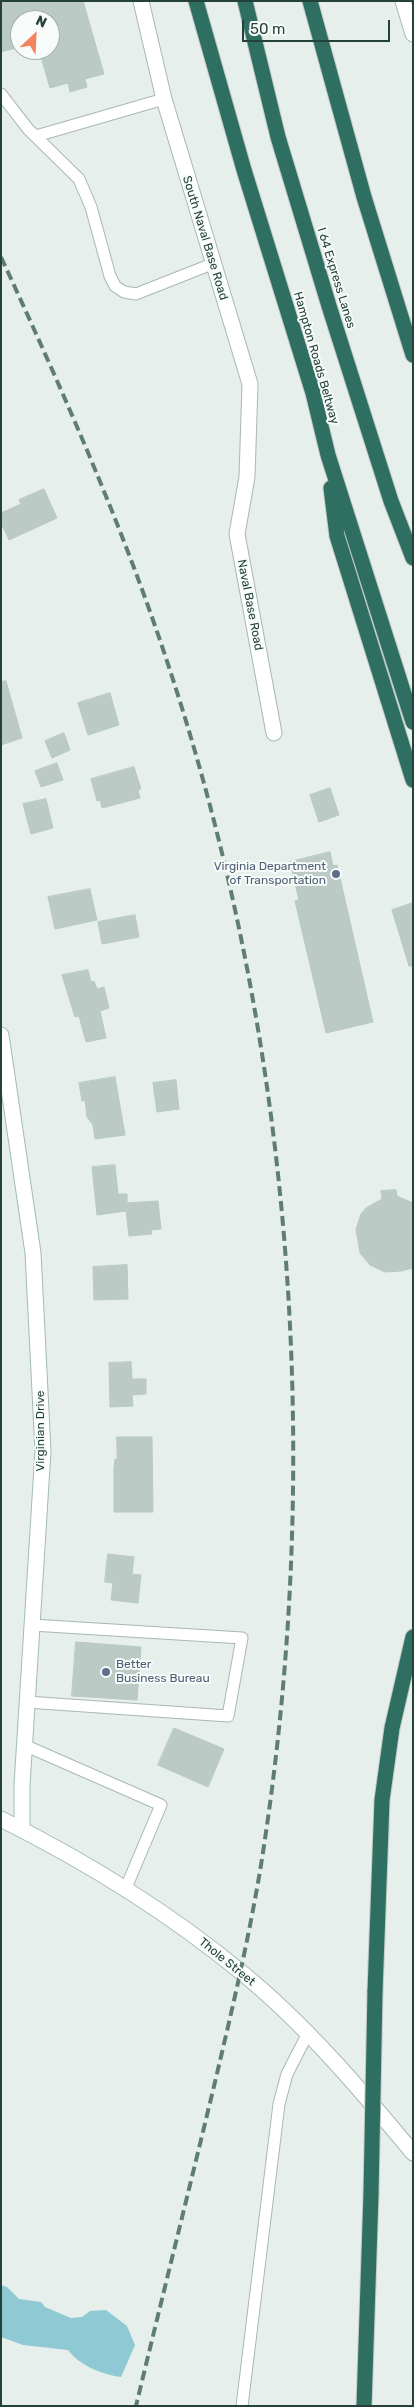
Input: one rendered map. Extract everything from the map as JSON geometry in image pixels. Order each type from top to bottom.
[{"type":"highway","name":"Hampton Roads Beltway","points":[[196,1],[244,170],[313,392],[328,454],[413,722]]},
{"type":"highway","name":"I 64 Express Lanes","points":[[245,1],[278,137],[391,501],[413,558]]},
{"type":"highway","points":[[310,1],[364,196],[413,355]]},
{"type":"highway","points":[[328,454],[337,536],[413,780]]},
{"type":"highway","points":[[364,2406],[382,1800],[392,1728],[413,1637]]},
{"type":"street","name":"South Naval Base Road","points":[[141,1],[164,99],[212,264],[250,384],[247,477]]},
{"type":"street","points":[[403,1],[413,34]]},
{"type":"street","name":"Naval Base Road","points":[[247,477],[237,534],[274,733]]},
{"type":"street","name":"Virginian Drive","points":[[1,1035],[33,1253],[41,1379],[43,1451],[24,1745],[22,1829]]},
{"type":"street","name":"Thole Street","points":[[1,1819],[22,1829],[125,1890],[186,1930],[241,1972],[356,2084],[413,2153]]},
{"type":"lane","points":[[1,94],[36,136],[80,178],[91,207],[110,276],[116,286],[124,292],[136,294],[212,264]]},
{"type":"lane","points":[[36,136],[164,99]]},
{"type":"lane","points":[[27,1702],[228,1716],[242,1638],[32,1625]]},
{"type":"lane","points":[[24,1745],[161,1805],[125,1890]]},
{"type":"lane","points":[[242,2406],[279,2104],[287,2074],[307,2035]]},
{"type":"water","points":[[1,2285],[7,2287],[19,2299],[41,2302],[45,2307],[71,2318],[82,2317],[90,2311],[106,2310],[127,2326],[135,2345],[121,2377],[106,2374],[85,2365],[68,2350],[23,2345],[1,2337]]},
{"type":"building","points":[[1,1],[83,1],[104,74],[85,79],[87,87],[70,92],[68,83],[50,88],[42,60],[60,60],[60,10],[10,10],[10,50],[1,52]]},
{"type":"building","points":[[44,489],[57,518],[9,540],[1,523],[1,513],[21,504],[19,500]]},
{"type":"building","points":[[6,681],[22,738],[1,745],[1,682]]},
{"type":"building","points":[[110,693],[119,725],[88,735],[78,703]]},
{"type":"building","points":[[64,733],[70,750],[52,758],[45,741]]},
{"type":"building","points":[[57,763],[63,780],[41,787],[35,771]]},
{"type":"building","points":[[134,767],[141,789],[138,790],[140,798],[102,808],[100,800],[97,801],[91,779]]},
{"type":"building","points":[[330,788],[339,815],[319,822],[310,795]]},
{"type":"building","points":[[46,799],[53,828],[31,834],[23,804]]},
{"type":"building","points":[[330,852],[333,866],[337,865],[373,1022],[326,1033],[295,901],[299,900],[290,862]]},
{"type":"building","points":[[90,889],[97,920],[55,929],[48,897]]},
{"type":"building","points":[[413,903],[413,966],[409,966],[392,910]]},
{"type":"building","points":[[135,915],[139,937],[102,944],[98,922]]},
{"type":"building","points":[[88,970],[91,982],[94,981],[97,989],[104,987],[109,1008],[100,1011],[106,1038],[86,1042],[79,1016],[75,1017],[62,975]]},
{"type":"building","points":[[115,1077],[125,1135],[95,1139],[93,1125],[87,1117],[85,1100],[82,1101],[79,1083]]},
{"type":"building","points":[[176,1080],[179,1109],[157,1112],[153,1083]]},
{"type":"building","points":[[115,1165],[118,1194],[127,1194],[127,1203],[158,1201],[161,1229],[151,1230],[152,1234],[129,1236],[126,1211],[97,1215],[92,1167]]},
{"type":"building","points":[[396,1190],[397,1196],[413,1203],[413,1268],[385,1272],[370,1265],[360,1253],[356,1229],[361,1214],[366,1208],[382,1199],[381,1191]]},
{"type":"building","points":[[127,1265],[128,1299],[94,1300],[93,1267]]},
{"type":"building","points":[[131,1362],[132,1379],[146,1379],[146,1394],[132,1395],[133,1406],[110,1407],[109,1363]]},
{"type":"building","points":[[117,1437],[152,1437],[153,1512],[114,1512],[114,1468],[115,1459],[117,1459]]},
{"type":"building","points":[[108,1554],[134,1557],[132,1574],[141,1575],[138,1603],[111,1600],[113,1583],[105,1582]]},
{"type":"building","points":[[76,1642],[141,1647],[137,1700],[72,1696]]},
{"type":"building","points":[[174,1728],[224,1749],[208,1787],[158,1765]]},
{"type":"railway","points":[[1,257],[73,416],[138,578],[176,689],[217,831],[249,977],[272,1123],[287,1272],[293,1421],[291,1570],[280,1718],[261,1865],[246,1947],[228,2028],[136,2406]]},
{"type":"place","name":"Virginia Department of Transportation","points":[[336,874]]},
{"type":"place","name":"Better Business Bureau","points":[[106,1672]]}]
